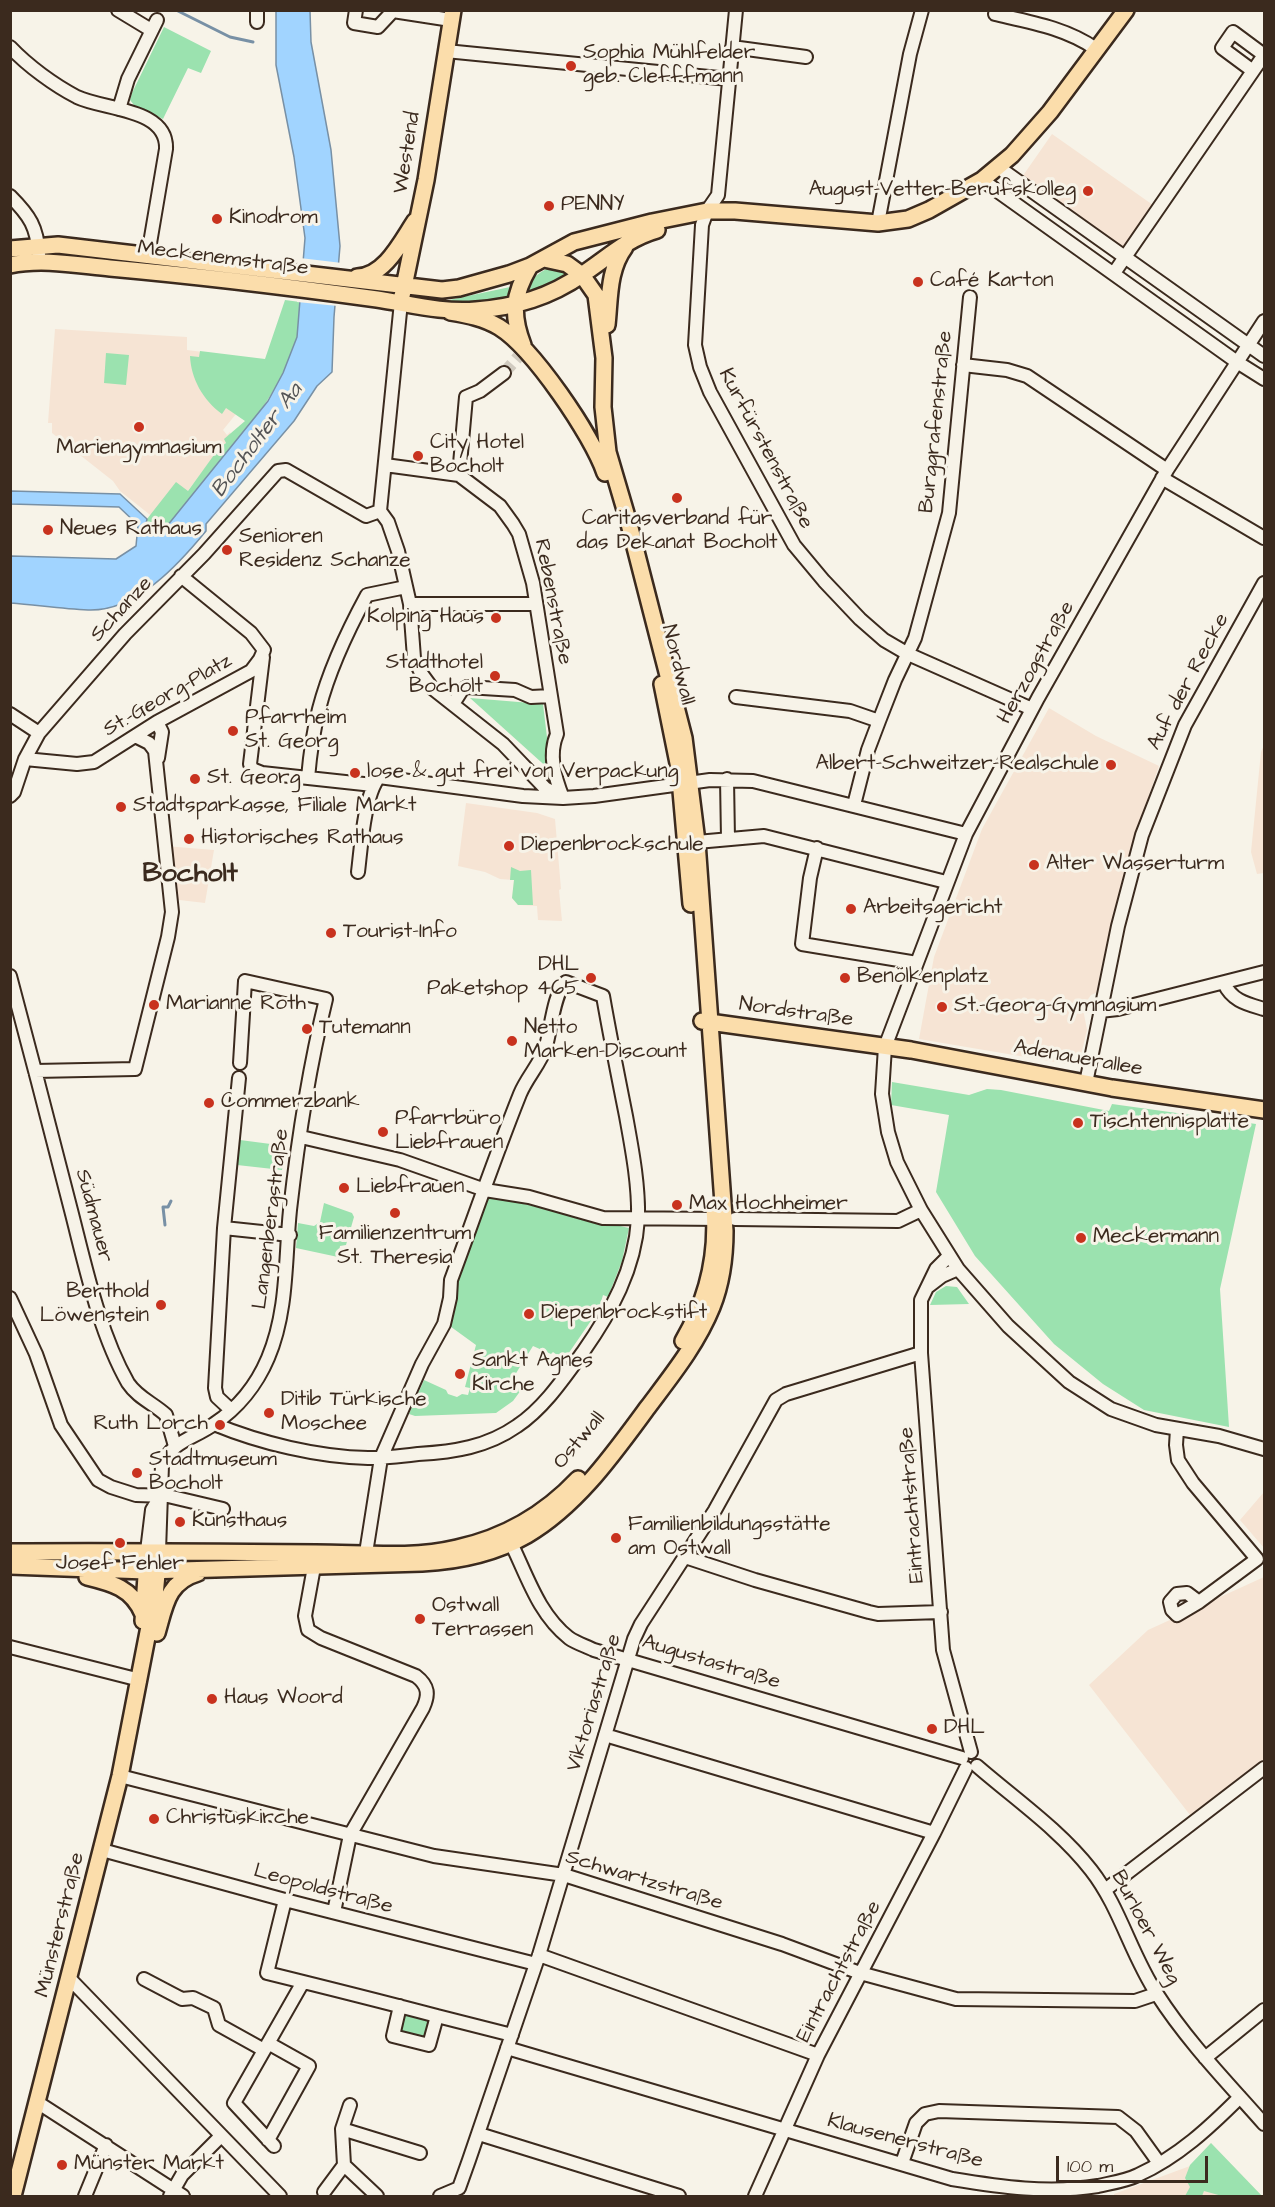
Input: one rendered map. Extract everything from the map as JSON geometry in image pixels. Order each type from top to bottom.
[{"type":"main road","points":[[450,312],[515,306],[553,292],[632,240],[707,211],[735,211],[878,223],[908,219],[929,210],[982,180],[1012,154],[1050,112],[1126,10]]},
{"type":"main road","name":"Westend","points":[[401,302],[419,215],[452,15]]},
{"type":"main road","name":"Meckenemstraße","points":[[10,249],[58,245],[429,290],[459,288],[508,274],[537,262],[574,242],[707,211]]},
{"type":"main road","points":[[345,278],[370,275],[381,267],[419,215]]},
{"type":"main road","points":[[604,358],[609,294],[614,268],[623,249],[632,240]]},
{"type":"main road","points":[[537,262],[567,264],[582,275],[596,295],[604,358]]},
{"type":"main road","name":"Nordwall","points":[[522,352],[516,325],[515,306],[521,281],[537,262]]},
{"type":"main road","name":"Meckenemstraße","points":[[10,265],[39,263],[146,271],[401,302]]},
{"type":"main road","name":"Nordwall","points":[[401,302],[472,315],[506,332],[522,352],[545,374],[598,455],[610,488],[686,784],[697,843],[706,1022]]},
{"type":"main road","name":"Nordwall","points":[[604,358],[603,407],[608,452],[628,520],[684,738],[706,1022]]},
{"type":"main road","points":[[577,422],[592,421],[597,418],[603,407]]},
{"type":"main road","name":"Nordstraße","points":[[706,1022],[885,1047]]},
{"type":"main road","name":"Ostwall","points":[[153,1561],[211,1569],[448,1561],[479,1555],[508,1538],[542,1525],[566,1505],[591,1479],[682,1361],[704,1325],[718,1288],[725,1253],[725,1219],[706,1022]]},
{"type":"main road","name":"Adenauerallee","points":[[885,1047],[971,1060],[1086,1083],[1264,1110]]},
{"type":"main road","name":"Ostwall","points":[[153,1561],[276,1553],[440,1551],[508,1538]]},
{"type":"main road","points":[[10,1552],[153,1561]]},
{"type":"main road","points":[[58,1569],[87,1562],[153,1561]]},
{"type":"main road","name":"Münsterstraße","points":[[143,1663],[143,1614],[153,1561]]},
{"type":"main road","name":"Münsterstraße","points":[[13,2196],[120,1776],[155,1596],[153,1561]]},
{"type":"main road","points":[[10,1566],[58,1569],[114,1584],[125,1589],[143,1614]]},
{"type":"main road","name":"Ostwall","points":[[143,1663],[157,1636],[171,1590],[189,1576],[211,1569]]},
{"type":"street","points":[[118,10],[154,25],[128,79],[119,109]]},
{"type":"street","points":[[356,10],[354,23],[378,27],[393,11],[452,15]]},
{"type":"street","name":"Kurfürstenstraße","points":[[736,10],[718,195],[707,211],[702,225],[695,345],[699,367],[710,392],[794,545],[860,619],[884,640],[908,654],[1032,709]]},
{"type":"street","points":[[878,223],[910,54],[922,10]]},
{"type":"street","points":[[981,10],[1047,26],[1081,39],[1096,50]]},
{"type":"street","points":[[1114,273],[1254,71],[1264,55],[1233,32],[1222,48],[1254,71]]},
{"type":"street","points":[[10,47],[36,69],[78,97],[141,116],[156,124],[164,135],[166,142],[148,255]]},
{"type":"street","points":[[732,47],[806,57]]},
{"type":"street","points":[[446,51],[729,79]]},
{"type":"street","points":[[998,167],[1264,356]]},
{"type":"street","points":[[982,180],[1264,379]]},
{"type":"street","points":[[10,196],[26,212],[31,221],[38,246],[39,263]]},
{"type":"street","points":[[1072,244],[1083,228]]},
{"type":"street","name":"Burggrafenstraße","points":[[854,805],[868,750],[915,639],[950,513],[970,297]]},
{"type":"street","points":[[401,302],[380,511],[388,522],[394,537],[410,604],[414,658],[432,688],[503,744],[545,788],[563,798]]},
{"type":"street","name":"Herzogstraße","points":[[1264,321],[1164,474],[1032,709],[966,834],[885,1047],[882,1094],[888,1132],[897,1162],[921,1210],[958,1269],[1008,1326],[1069,1382],[1112,1409],[1142,1421],[1219,1436],[1264,1449]]},
{"type":"street","points":[[963,365],[1007,370],[1027,376],[1164,474],[1264,538]]},
{"type":"street","points":[[459,475],[466,397],[480,391],[504,373]]},
{"type":"street","name":"Rebenstraße","points":[[385,465],[459,475],[500,506],[519,534],[529,568],[551,696],[557,734],[552,746],[555,773],[563,798]]},
{"type":"street","name":"Schanze","points":[[10,796],[14,792],[25,759],[39,733],[125,634],[223,533],[278,471],[286,470],[366,516],[380,511]]},
{"type":"street","points":[[181,576],[252,633],[264,650]]},
{"type":"street","name":"Auf der Recke","points":[[1086,1083],[1122,908],[1142,835],[1185,725],[1264,583]]},
{"type":"street","points":[[406,587],[367,595],[361,606],[320,704],[312,741],[308,778],[376,781],[563,798],[727,779],[753,781],[966,834]]},
{"type":"street","points":[[410,604],[535,604]]},
{"type":"street","name":"St.-Georg-Platz","points":[[25,759],[88,764],[157,722],[251,671],[257,665],[264,650]]},
{"type":"street","name":"St.-Georg-Platz","points":[[264,650],[250,764],[252,769],[262,773],[308,778]]},
{"type":"street","points":[[453,704],[462,690],[467,687],[515,690],[531,697],[551,696]]},
{"type":"street","points":[[736,697],[850,711],[879,721]]},
{"type":"street","points":[[10,714],[39,733]]},
{"type":"street","points":[[157,722],[162,732],[157,766]]},
{"type":"street","points":[[35,1071],[135,1069],[168,937],[172,912],[155,751],[149,743],[135,736]]},
{"type":"street","points":[[727,779],[728,839]]},
{"type":"street","points":[[358,872],[363,834],[376,781]]},
{"type":"street","points":[[697,843],[764,836],[946,882]]},
{"type":"street","points":[[817,848],[810,878],[802,944],[917,963]]},
{"type":"street","points":[[1100,1011],[1118,1009],[1264,972]]},
{"type":"street","name":"Südmauer","points":[[10,976],[87,1269],[108,1337],[134,1391],[166,1415],[175,1446]]},
{"type":"street","name":"Langenbergstraße","points":[[175,1446],[214,1424],[249,1391],[274,1341],[281,1312],[290,1235],[290,1212],[309,1078],[326,999],[245,981],[240,1063]]},
{"type":"street","points":[[214,1424],[232,1432],[313,1453],[381,1458],[451,1452],[476,1446],[504,1435],[534,1413],[579,1356],[617,1298],[633,1252],[638,1219],[631,1141],[603,996],[566,982],[558,994],[552,1028],[544,1053],[520,1093],[451,1280],[450,1298],[444,1324],[422,1364],[381,1458],[366,1553]]},
{"type":"street","points":[[1224,983],[1233,998],[1264,1009]]},
{"type":"street","points":[[231,1410],[217,1397],[215,1388],[224,1228],[239,1077]]},
{"type":"street","points":[[301,1137],[400,1161],[485,1190],[529,1197],[603,1218],[898,1221],[921,1210]]},
{"type":"street","points":[[224,1228],[290,1235]]},
{"type":"street","name":"Eintrachtstraße","points":[[755,2196],[818,2055],[969,1761],[967,1732],[943,1650],[921,1353],[920,1309],[925,1289],[936,1269],[949,1256]]},
{"type":"street","points":[[925,1289],[942,1276],[958,1269]]},
{"type":"street","points":[[10,1298],[36,1354],[61,1425],[98,1480],[136,1495],[160,1496],[223,1509]]},
{"type":"street","name":"Viktoriastraße","points":[[440,2196],[458,2192],[537,1960],[634,1639],[641,1624],[715,1510],[776,1400],[786,1394],[921,1353]]},
{"type":"street","points":[[1177,1429],[1178,1460],[1193,1484],[1257,1559],[1199,1602]]},
{"type":"street","points":[[153,1561],[152,1510],[160,1496],[162,1465],[167,1454],[175,1446]]},
{"type":"street","name":"Augustastraße","points":[[508,1538],[540,1604],[550,1620],[571,1639],[594,1650],[969,1761]]},
{"type":"street","points":[[685,1557],[754,1580],[869,1612],[941,1612]]},
{"type":"street","points":[[314,1567],[305,1616],[308,1630],[321,1638],[416,1677],[424,1683],[428,1692],[423,1708],[350,1835],[334,1912]]},
{"type":"street","points":[[10,1647],[140,1680]]},
{"type":"street","points":[[605,1735],[934,1833]]},
{"type":"street","name":"Burloer Weg","points":[[969,1761],[1062,1839],[1091,1870],[1105,1890],[1156,1994],[1206,2058],[1264,2124]]},
{"type":"street","points":[[1105,1890],[1264,1768]]},
{"type":"street","name":"Schwartzstraße","points":[[120,1776],[434,1856],[564,1875],[782,1944],[860,1973],[956,1999],[1135,2001],[1156,1994]]},
{"type":"street","name":"Leopoldstraße","points":[[102,1850],[285,1900],[537,1960],[818,2055]]},
{"type":"street","points":[[285,1900],[267,1973],[512,2035]]},
{"type":"street","points":[[69,1978],[280,2196]]},
{"type":"street","points":[[144,1979],[182,1999],[193,1998],[214,2008],[219,2025],[266,2047],[309,2066],[271,2143],[234,2103],[266,2047],[303,1982]]},
{"type":"street","points":[[400,2006],[393,2036],[429,2045],[437,2016]]},
{"type":"street","points":[[1206,2058],[1264,2010]]},
{"type":"street","name":"Klausenerstraße","points":[[507,2048],[952,2179],[1009,2192],[1075,2190],[1137,2176],[1198,2137],[1240,2097]]},
{"type":"street","points":[[37,2102],[106,2145],[175,2194],[194,2161],[221,2136]]},
{"type":"street","points":[[324,2192],[344,2165],[342,2129],[350,2105]]},
{"type":"street","points":[[902,2163],[916,2123],[925,2114],[939,2111],[1119,2117],[1136,2131],[1159,2163]]},
{"type":"street","points":[[342,2129],[420,2153]]},
{"type":"street","points":[[478,2133],[679,2196]]},
{"type":"street","points":[[85,2196],[106,2145]]},
{"type":"street","points":[[344,2165],[377,2196]]},
{"type":"shaded area","name":"August-Vetter-Berufskolleg","points":[[1052,134],[1153,205],[1123,248],[1022,177]]},
{"type":"shaded area","name":"Mariengymnasium","points":[[55,329],[187,337],[187,350],[267,360],[236,414],[223,430],[227,435],[230,432],[232,437],[220,448],[187,492],[154,518],[120,491],[113,481],[52,433],[52,423],[48,423]]},
{"type":"shaded area","points":[[1049,708],[1096,736],[1159,766],[1130,851],[1096,993],[1091,995],[1086,1002],[1084,1014],[1087,1030],[1080,1059],[1067,1064],[919,1039],[934,957],[982,829]]},
{"type":"shaded area","points":[[1264,745],[1264,873],[1257,874],[1251,852],[1261,752]]},
{"type":"shaded area","name":"Diepenbrockschule","points":[[466,803],[537,813],[555,819],[562,921],[538,920],[537,906],[518,905],[512,898],[514,880],[500,879],[485,872],[458,866]]},
{"type":"shaded area","points":[[165,846],[214,850],[205,903],[171,899]]},
{"type":"shaded area","points":[[1264,1492],[1264,1548],[1240,1520]]},
{"type":"shaded area","points":[[1264,1577],[1264,1759],[1190,1815],[1089,1685],[1148,1630]]},
{"type":"shaded area","points":[[1211,2143],[1262,2196],[1114,2196],[1114,2194],[1190,2166]]},
{"type":"green space","points":[[164,27],[211,51],[201,73],[188,68],[163,119],[134,105],[130,100]]},
{"type":"green space","points":[[554,265],[561,268],[568,276],[546,290],[525,296],[531,281],[539,273]]},
{"type":"green space","points":[[510,287],[507,301],[473,304],[425,301],[425,298],[449,300]]},
{"type":"green space","points":[[285,300],[300,302],[299,330],[287,364],[274,389],[241,437],[167,526],[157,528],[146,524],[147,519],[176,482],[188,491],[219,448],[226,443],[224,439],[245,421],[226,408],[222,414],[209,402],[196,381],[190,356],[199,357],[200,351],[265,359]]},
{"type":"green space","points":[[106,353],[129,355],[126,385],[104,383]]},
{"type":"green space","points":[[470,698],[543,704],[551,771]]},
{"type":"green space","points":[[511,867],[520,871],[531,870],[533,905],[518,905],[512,898],[514,880],[510,880]]},
{"type":"green space","points":[[892,1082],[969,1095],[987,1089],[1001,1090],[1109,1111],[1112,1104],[1256,1124],[1220,1289],[1229,1427],[1144,1410],[1103,1384],[1054,1344],[975,1256],[936,1192],[949,1115],[891,1105]]},
{"type":"green space","points":[[240,1140],[286,1146],[282,1170],[237,1165]]},
{"type":"green space","points":[[489,1196],[629,1228],[622,1261],[608,1297],[603,1295],[599,1309],[564,1360],[553,1352],[551,1354],[533,1346],[513,1378],[524,1386],[513,1401],[496,1413],[415,1416],[409,1414],[424,1380],[446,1390],[448,1394],[457,1397],[462,1394],[468,1395],[470,1388],[465,1387],[476,1345],[447,1324],[455,1287]]},
{"type":"green space","points":[[324,1203],[352,1213],[354,1217],[346,1245],[340,1246],[338,1257],[296,1248],[298,1223],[314,1226],[320,1222]]},
{"type":"green space","points":[[946,1286],[957,1287],[969,1304],[930,1305],[936,1292]]},
{"type":"green space","points":[[402,2013],[429,2019],[425,2038],[398,2033]]},
{"type":"green space","points":[[1211,2143],[1262,2196],[1222,2196],[1204,2191],[1202,2196],[1185,2196],[1190,2187],[1185,2178],[1190,2165]]},
{"type":"water","name":"Bocholter Aa","points":[[276,11],[310,11],[311,42],[331,150],[340,246],[332,372],[317,386],[294,421],[206,524],[206,531],[183,558],[155,584],[139,595],[106,609],[88,610],[11,603],[11,556],[116,559],[136,546],[138,525],[119,507],[11,504],[11,491],[120,494],[147,519],[146,524],[157,528],[167,526],[268,401],[283,373],[297,337],[305,238],[294,157],[276,65]]},
{"type":"pier","points":[[300,258],[342,263],[338,306],[297,302]]},
{"type":"waterway","points":[[176,10],[230,37],[253,42]]},
{"type":"waterway","points":[[165,1225],[163,1207],[168,1207],[171,1201]]},
{"type":"tunnel","points":[[504,373],[518,357]]},
{"type":"place","name":"Sophia Mühlfelder geb. Clefffmann","points":[[571,66]]},
{"type":"place","name":"August-Vetter-Berufskolleg","points":[[1088,191]]},
{"type":"place","name":"PENNY","points":[[549,206]]},
{"type":"place","name":"Kinodrom","points":[[217,219]]},
{"type":"place","name":"Café Karton","points":[[918,282]]},
{"type":"place","name":"Mariengymnasium","points":[[139,427]]},
{"type":"place","name":"City Hotel Bocholt","points":[[418,456]]},
{"type":"place","name":"Caritasverband für das Dekanat Bocholt","points":[[677,498]]},
{"type":"place","name":"Neues Rathaus","points":[[48,530]]},
{"type":"place","name":"Senioren Residenz Schanze","points":[[227,550]]},
{"type":"place","name":"Kolping Haus","points":[[496,618]]},
{"type":"place","name":"Stadthotel Bocholt","points":[[495,676]]},
{"type":"place","name":"Pfarrheim St. Georg","points":[[233,731]]},
{"type":"place","name":"Albert-Schweitzer-Realschule","points":[[1111,765]]},
{"type":"place","name":"lose & gut frei von Verpackung","points":[[355,773]]},
{"type":"place","name":"St. Georg","points":[[195,779]]},
{"type":"place","name":"Stadtsparkasse, Filiale Markt","points":[[121,807]]},
{"type":"place","name":"Historisches Rathaus","points":[[189,839]]},
{"type":"place","name":"Diepenbrockschule","points":[[509,846]]},
{"type":"place","name":"Alter Wasserturm","points":[[1034,865]]},
{"type":"place","name":"Arbeitsgericht","points":[[851,909]]},
{"type":"place","name":"Tourist-Info","points":[[331,933]]},
{"type":"place","name":"DHL Paketshop 465","points":[[591,978]]},
{"type":"place","name":"Benölkenplatz","points":[[845,978]]},
{"type":"place","name":"Marianne Roth","points":[[154,1005]]},
{"type":"place","name":"St.-Georg-Gymnasium","points":[[942,1007]]},
{"type":"place","name":"Tutemann","points":[[307,1029]]},
{"type":"place","name":"Netto Marken-Discount","points":[[512,1041]]},
{"type":"place","name":"Commerzbank","points":[[209,1103]]},
{"type":"place","name":"Tischtennisplatte","points":[[1078,1123]]},
{"type":"place","name":"Pfarrbüro Liebfrauen","points":[[383,1132]]},
{"type":"place","name":"Liebfrauen","points":[[344,1188]]},
{"type":"place","name":"Max Hochheimer","points":[[677,1205]]},
{"type":"place","name":"Familienzentrum St. Theresia","points":[[395,1213]]},
{"type":"place","name":"Meckermann","points":[[1081,1238]]},
{"type":"place","name":"Berthold Löwenstein","points":[[161,1305]]},
{"type":"place","name":"Diepenbrockstift","points":[[529,1314]]},
{"type":"place","name":"Sankt Agnes Kirche","points":[[460,1374]]},
{"type":"place","name":"Ditib Türkische Moschee","points":[[269,1413]]},
{"type":"place","name":"Ruth Lorch","points":[[220,1425]]},
{"type":"place","name":"Stadtmuseum Bocholt","points":[[137,1473]]},
{"type":"place","name":"Kunsthaus","points":[[180,1522]]},
{"type":"place","name":"Familienbildungsstätte am Ostwall","points":[[616,1538]]},
{"type":"place","name":"Josef Fehler","points":[[120,1543]]},
{"type":"place","name":"Ostwall Terrassen","points":[[420,1619]]},
{"type":"place","name":"Haus Woord","points":[[212,1699]]},
{"type":"place","name":"DHL","points":[[932,1729]]},
{"type":"place","name":"Christuskirche","points":[[154,1819]]},
{"type":"place","name":"Münster Markt","points":[[62,2165]]},
{"type":"district","name":"Bocholt","points":[[190,875]]}]
